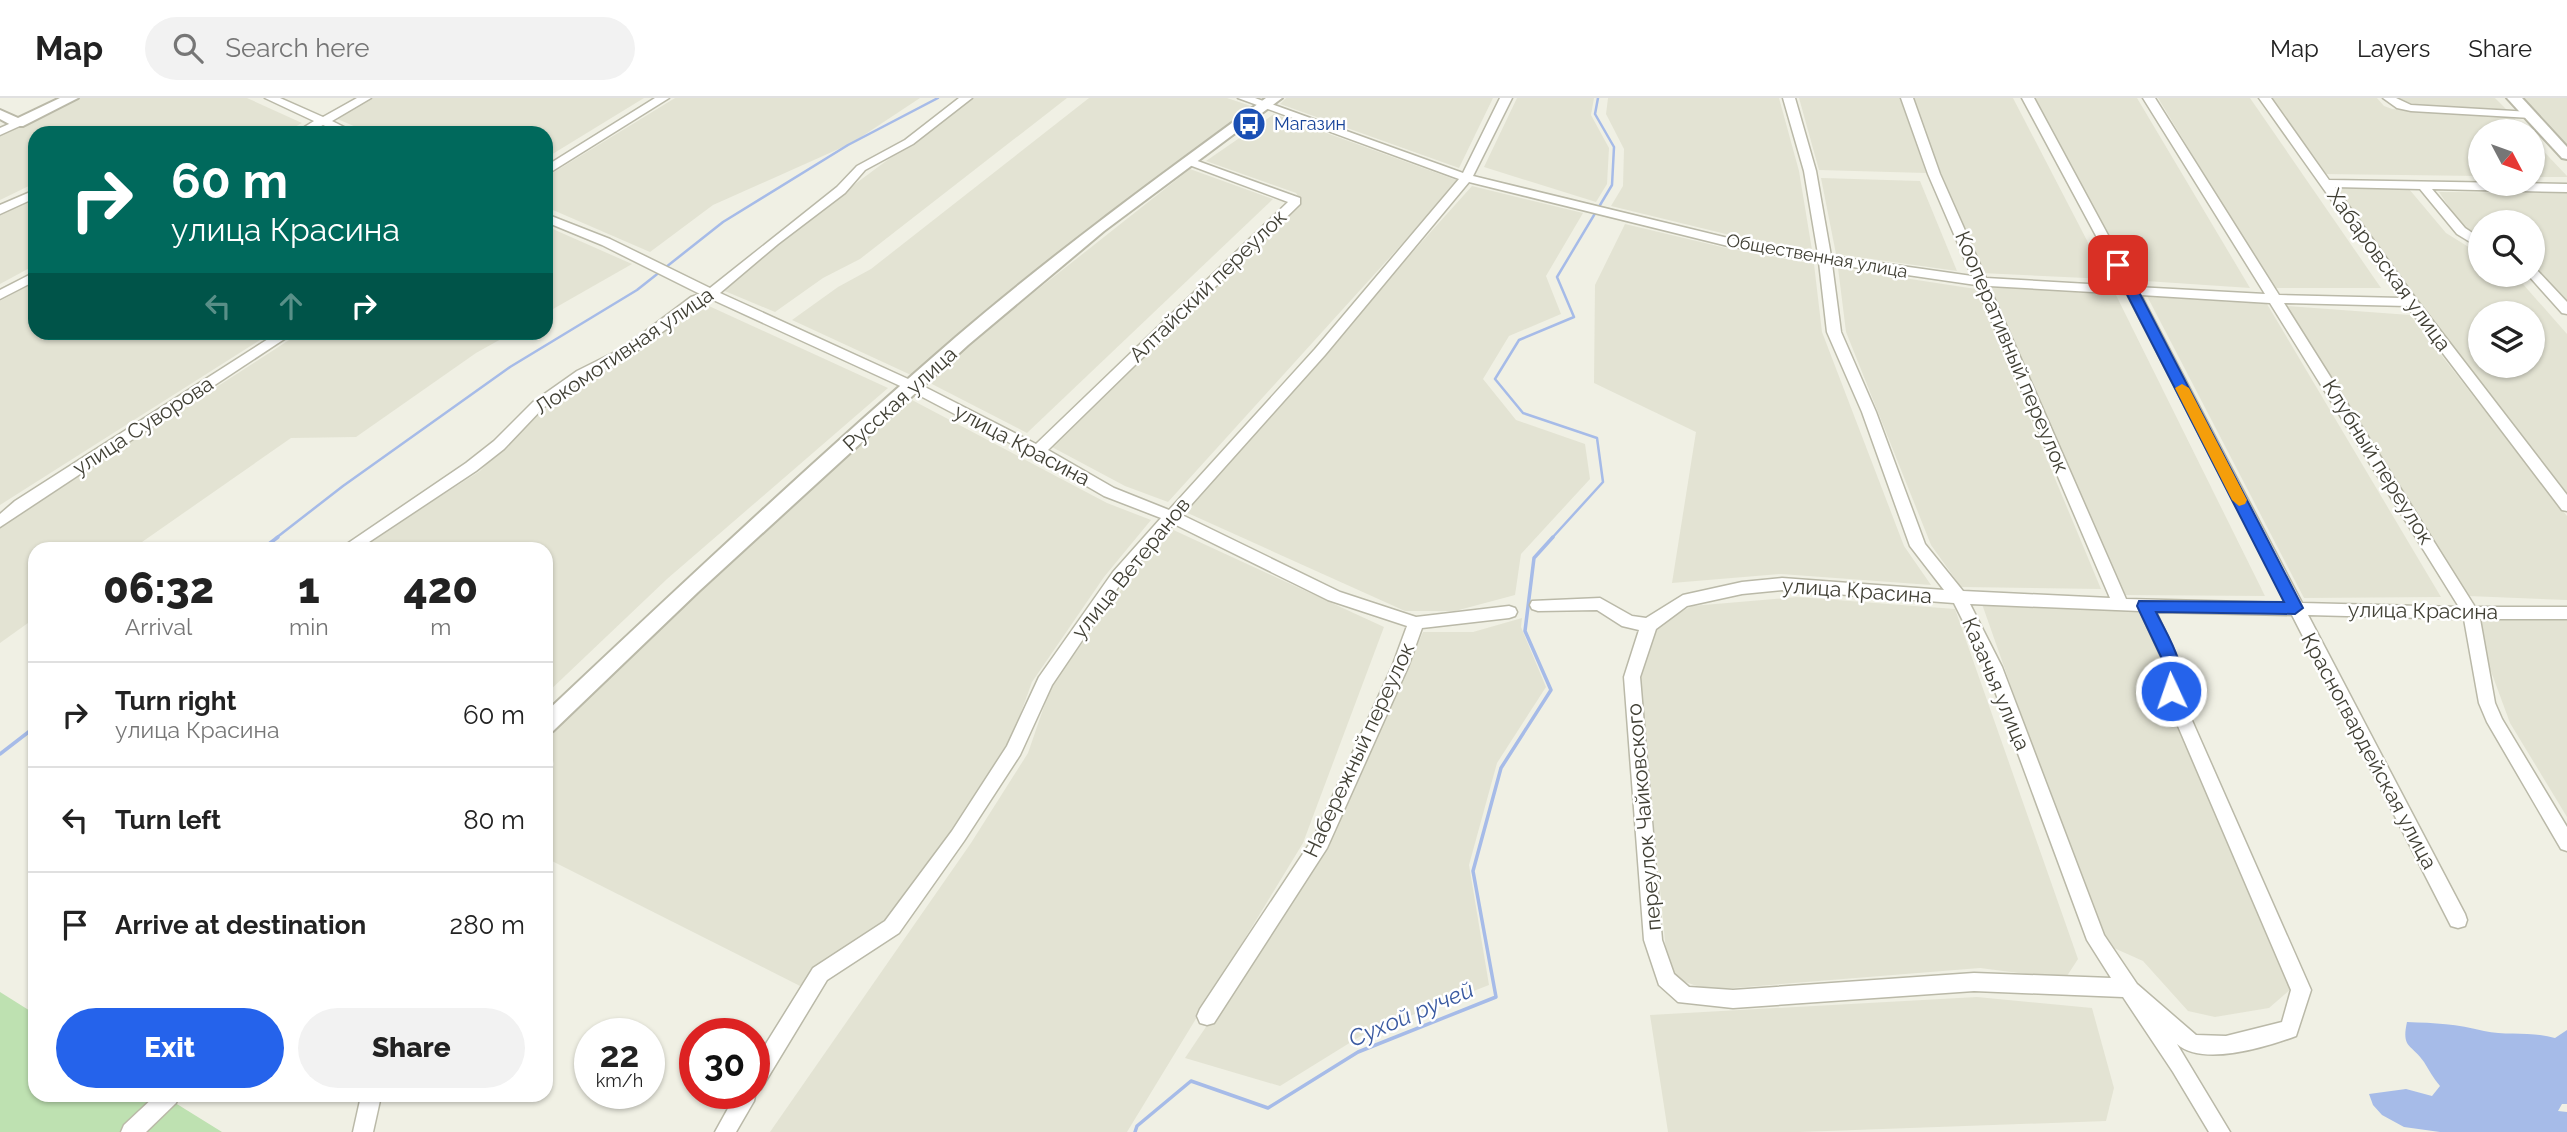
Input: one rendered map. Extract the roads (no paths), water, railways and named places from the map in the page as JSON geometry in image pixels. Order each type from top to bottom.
[{"type":"street","points":[[0,132],[71,98]]},
{"type":"street","points":[[271,98],[334,126]]},
{"type":"street","points":[[314,126],[365,98]]},
{"type":"street","points":[[553,167],[663,98]]},
{"type":"street","name":"Локомотивная улица","points":[[357,542],[471,467],[499,445],[549,397],[582,374],[628,351],[696,300],[711,294],[841,190],[861,168],[909,142],[966,98]]},
{"type":"street","name":"Общественная улица","points":[[1244,98],[1270,102],[1466,178],[1728,242],[1825,259],[1983,282],[2275,299],[2411,302]]},
{"type":"street","name":"улица Ветеранов","points":[[770,1056],[820,974],[892,928],[958,836],[1014,750],[1033,705],[1064,652],[1118,576],[1320,352],[1466,178],[1506,98]]},
{"type":"street","name":"Казачья улица","points":[[1789,98],[1810,171],[1834,332],[1868,412],[1918,546],[1959,597],[1993,667],[2096,940],[2180,1065],[2220,1132]]},
{"type":"street","name":"Кооперативный переулок","points":[[1907,98],[1934,174],[2121,605]]},
{"type":"street","name":"Красногвардейская улица","points":[[2028,98],[2131,289],[2458,920]]},
{"type":"street","name":"Клубный переулок","points":[[2149,98],[2471,613],[2487,704],[2567,843]]},
{"type":"street","name":"Хабаровская улица","points":[[2264,98],[2411,302],[2567,506]]},
{"type":"street","points":[[2515,98],[2567,155]]},
{"type":"street","points":[[2390,99],[2401,106],[2411,108],[2531,115]]},
{"type":"street","name":"Русская улица","points":[[553,718],[691,587],[962,341],[1100,228],[1188,160],[1270,102]]},
{"type":"street","points":[[0,114],[18,123]]},
{"type":"street","name":"Алтайский переулок","points":[[1038,451],[1296,201],[1188,160]]},
{"type":"street","points":[[2325,183],[2567,188]]},
{"type":"street","points":[[2423,186],[2468,236]]},
{"type":"street","points":[[0,210],[28,197]]},
{"type":"street","name":"улица Красина","points":[[553,221],[606,242],[711,294],[914,387],[1038,451],[1109,492],[1170,516],[1335,596],[1416,623],[1509,612]]},
{"type":"street","points":[[0,295],[28,280]]},
{"type":"street","points":[[2545,286],[2567,310]]},
{"type":"street","name":"улица Суворова","points":[[0,522],[20,505],[277,340]]},
{"type":"street","name":"улица Красина","points":[[1649,625],[1683,601],[1742,588],[1783,584],[1959,597],[2145,606],[2567,613]]},
{"type":"street","points":[[1538,605],[1600,604],[1628,622],[1649,625]]},
{"type":"street","points":[[2127,988],[2192,1044],[2226,1045],[2290,1028],[2301,990],[2171,691],[2172,663],[2145,606]]},
{"type":"street","name":"Набережный переулок","points":[[1208,1016],[1321,842],[1400,667],[1416,623]]},
{"type":"street","name":"переулок Чайковского","points":[[1649,625],[1632,677],[1653,940],[1667,979],[1685,996],[1733,999],[1974,982],[2127,988]]},
{"type":"street","points":[[131,1132],[163,1102]]},
{"type":"street","points":[[363,1132],[370,1102]]},
{"type":"street","points":[[725,1132],[738,1109]]},
{"type":"water","points":[[2407,1022],[2446,1024],[2555,1038],[2567,1030],[2567,1104],[2562,1104],[2558,1111],[2567,1112],[2567,1132],[2440,1132],[2404,1127],[2382,1115],[2373,1105],[2369,1094],[2406,1089],[2432,1096],[2440,1086],[2407,1042]]},
{"type":"waterway","points":[[276,538],[343,486],[510,367],[637,290],[723,222],[848,145],[938,98]]},
{"type":"waterway","name":"Сухой ручей","points":[[1552,538],[1603,482],[1597,438],[1523,413],[1495,379],[1519,340],[1574,317],[1557,277],[1612,185],[1614,147],[1595,114],[1598,98]]},
{"type":"waterway","points":[[271,542],[278,537]]},
{"type":"waterway","name":"Сухой ручей","points":[[1135,1132],[1137,1126],[1191,1081],[1268,1108],[1358,1052],[1496,997],[1473,871],[1501,768],[1551,690],[1525,631],[1534,558],[1553,537]]},
{"type":"waterway","points":[[0,754],[28,732]]},
{"type":"place","name":"Магазин","points":[[1249,124]]}]
